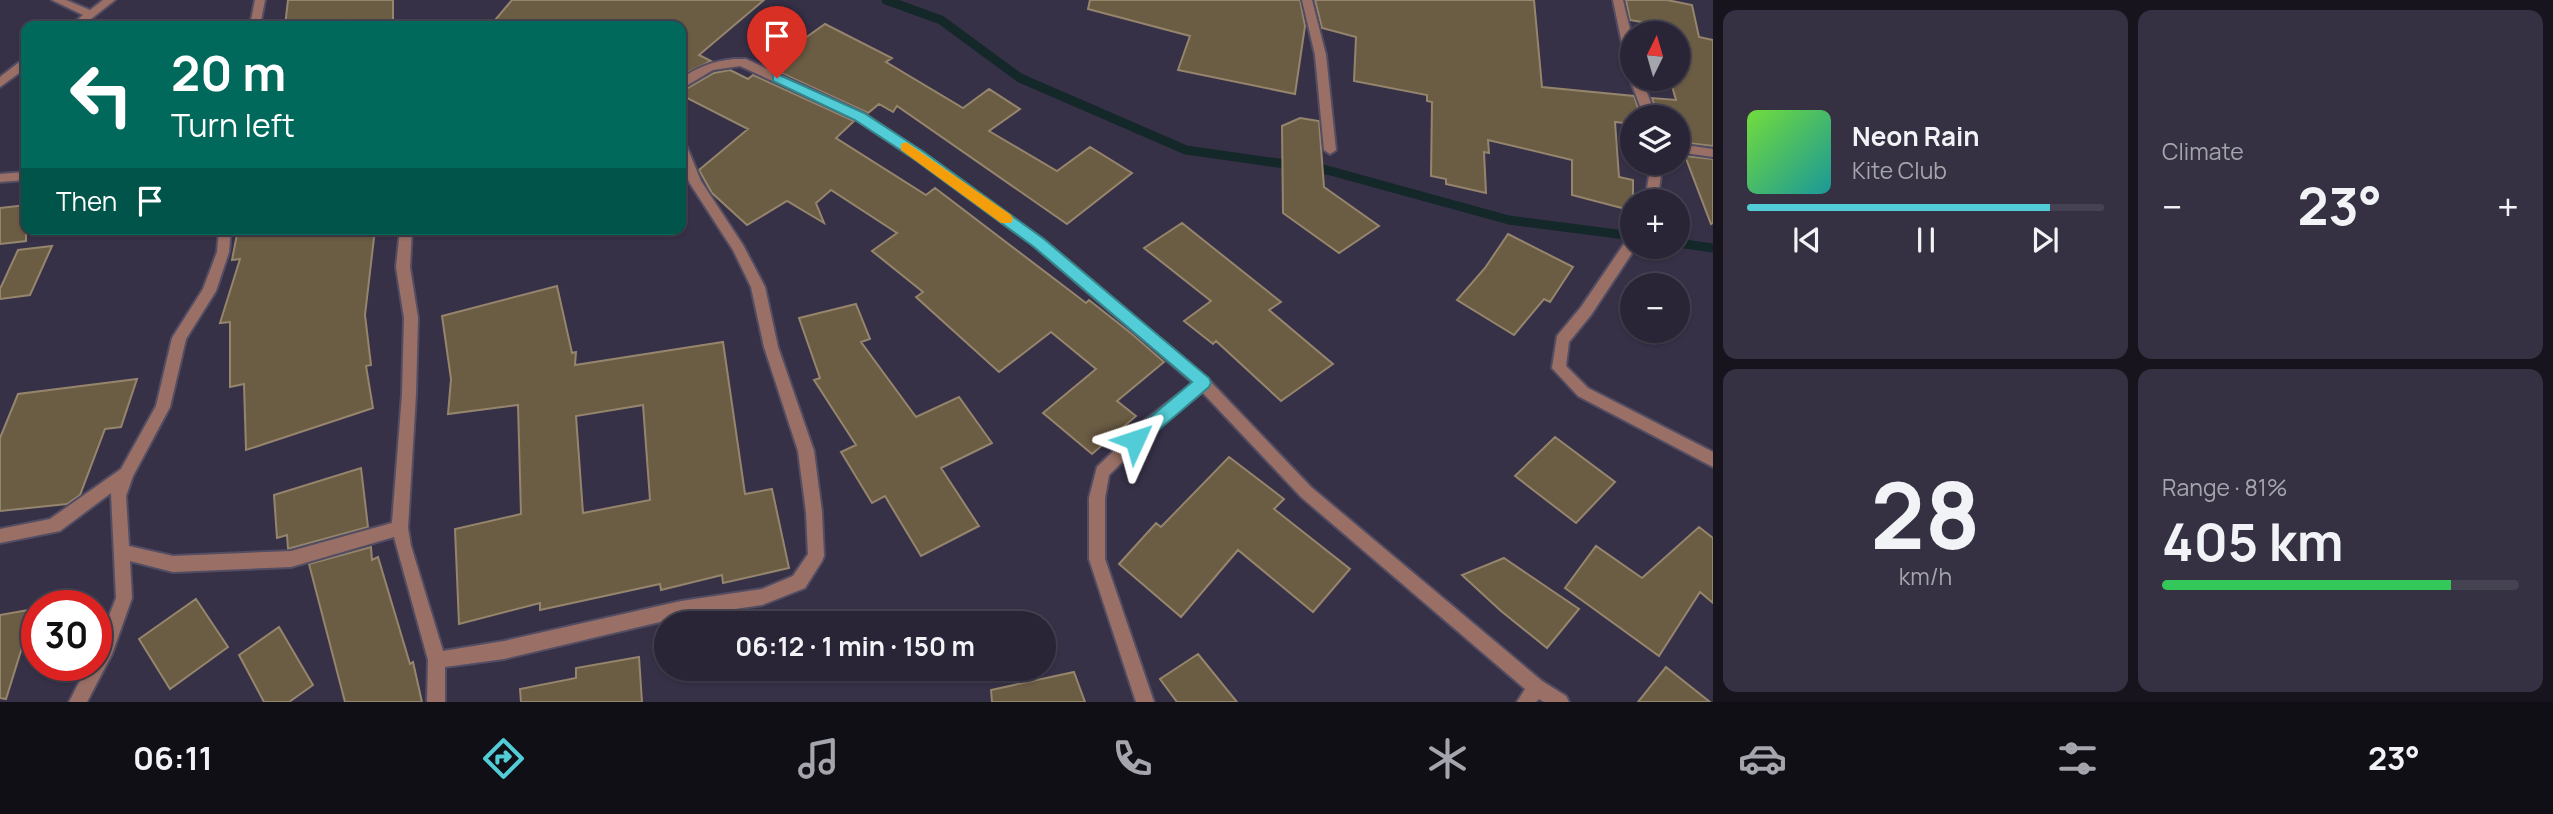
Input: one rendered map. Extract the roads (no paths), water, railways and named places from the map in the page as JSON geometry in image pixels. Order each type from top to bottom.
[{"type":"street","points":[[57,0],[91,14]]},
{"type":"street","points":[[82,21],[110,0]]},
{"type":"street","points":[[256,21],[260,0]]},
{"type":"street","points":[[1307,0],[1318,31],[1331,149]]},
{"type":"street","points":[[1618,0],[1623,21]]},
{"type":"street","points":[[686,81],[729,61],[742,62],[859,116],[919,156],[1039,243],[1203,383],[1306,492],[1531,694],[1560,702]]},
{"type":"street","points":[[0,83],[21,67]]},
{"type":"street","points":[[1690,150],[1713,153]]},
{"type":"street","points":[[437,660],[504,650],[681,609],[762,597],[799,582],[816,555],[812,486],[806,452],[771,347],[758,287],[738,248],[695,183],[686,160]]},
{"type":"street","points":[[0,178],[21,176]]},
{"type":"street","points":[[78,702],[106,648],[124,598],[118,496],[126,474],[163,407],[179,338],[209,291],[223,251],[224,235]]},
{"type":"street","points":[[406,235],[403,267],[411,318],[411,343],[400,528],[402,546],[437,660],[436,702]]},
{"type":"street","points":[[1621,259],[1586,311],[1562,340],[1559,368],[1583,392],[1713,460]]},
{"type":"street","points":[[1145,702],[1097,559],[1097,498],[1102,472],[1151,424],[1203,383]]},
{"type":"street","points":[[0,536],[54,526],[126,474]]},
{"type":"street","points":[[122,552],[173,564],[291,559],[400,528]]},
{"type":"waterway","points":[[886,0],[941,20],[1020,78],[1186,150],[1327,170],[1509,220],[1620,234]]},
{"type":"waterway","points":[[1690,245],[1713,248]]}]
